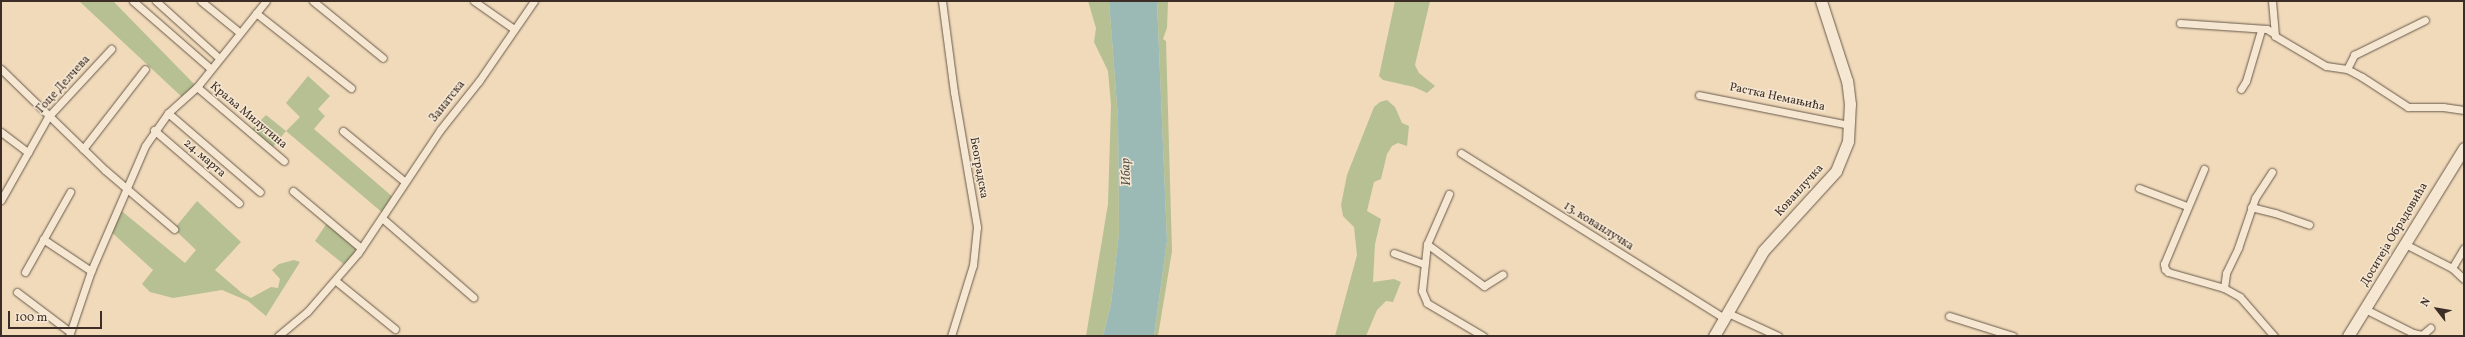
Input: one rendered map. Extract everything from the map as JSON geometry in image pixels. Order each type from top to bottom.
[{"type":"street","points":[[134,1],[211,69]]},
{"type":"street","points":[[156,1],[220,58]]},
{"type":"street","points":[[201,1],[239,32]]},
{"type":"street","points":[[17,292],[70,334],[91,271],[145,146],[154,130],[168,113],[197,87],[239,32],[266,1]]},
{"type":"street","points":[[313,1],[383,58]]},
{"type":"street","points":[[474,1],[514,29]]},
{"type":"street","name":"Занатска","points":[[282,335],[307,312],[336,281],[361,248],[440,130],[478,81],[534,1]]},
{"type":"street","name":"Београдска","points":[[942,1],[954,92],[977,227],[973,265],[951,336]]},
{"type":"street","name":"Кованлучка","points":[[1714,336],[1763,251],[1836,171],[1848,141],[1849,124],[1847,81],[1821,1]]},
{"type":"street","points":[[2272,1],[2273,33]]},
{"type":"street","points":[[256,13],[351,88]]},
{"type":"street","points":[[2347,69],[2354,55],[2424,20]]},
{"type":"street","points":[[2180,23],[2261,30],[2273,33],[2326,66],[2347,69],[2383,89],[2408,107],[2443,107],[2464,110]]},
{"type":"street","points":[[2241,89],[2246,81],[2261,30]]},
{"type":"street","name":"Гоце Делчева","points":[[1,200],[48,117],[111,49]]},
{"type":"street","points":[[1,69],[48,117],[127,190],[174,229]]},
{"type":"street","points":[[83,149],[145,69]]},
{"type":"street","name":"Краља Милутина","points":[[197,87],[284,161]]},
{"type":"street","name":"Растка Немањића","points":[[1700,95],[1849,124]]},
{"type":"street","points":[[168,113],[260,192]]},
{"type":"street","name":"24. марта","points":[[154,130],[239,203]]},
{"type":"street","points":[[343,131],[405,182]]},
{"type":"street","points":[[1,132],[28,152]]},
{"type":"street","name":"Доситеја Обрадовића","points":[[2348,336],[2464,148]]},
{"type":"street","name":"13. кованлучка","points":[[1460,153],[1726,315],[1778,336]]},
{"type":"street","points":[[2204,169],[2187,206],[2164,264],[2165,269],[2168,272],[2224,288],[2247,303],[2274,336]]},
{"type":"street","points":[[2224,288],[2226,273],[2238,248],[2252,207],[2260,188],[2272,172]]},
{"type":"street","points":[[2139,188],[2187,206]]},
{"type":"street","points":[[293,191],[361,248]]},
{"type":"street","points":[[25,272],[70,192]]},
{"type":"street","points":[[1449,194],[1427,244],[1422,291],[1427,303],[1483,336]]},
{"type":"street","points":[[2252,207],[2275,212],[2308,225]]},
{"type":"street","points":[[382,218],[473,297]]},
{"type":"street","points":[[43,239],[91,271]]},
{"type":"street","points":[[1427,244],[1484,286],[1503,274]]},
{"type":"street","points":[[2406,244],[2452,268],[2464,279]]},
{"type":"street","points":[[2452,268],[2464,248]]},
{"type":"street","points":[[1394,253],[1424,264]]},
{"type":"street","points":[[336,281],[394,329]]},
{"type":"street","points":[[2365,309],[2413,333],[2422,335],[2430,328]]},
{"type":"street","points":[[1949,316],[2013,336]]},
{"type":"green space","points":[[79,1],[113,1],[197,87],[183,98]]},
{"type":"green space","points":[[1088,1],[1109,1],[1118,118],[1119,233],[1111,304],[1103,336],[1086,336],[1108,204],[1111,105],[1108,71],[1094,42],[1096,28]]},
{"type":"green space","points":[[1157,1],[1168,1],[1167,28],[1163,39],[1166,41],[1172,251],[1158,336],[1154,336],[1167,241]]},
{"type":"green space","points":[[1395,1],[1430,1],[1415,65],[1419,73],[1435,86],[1427,93],[1414,87],[1383,80],[1379,76]]},
{"type":"green space","points":[[308,76],[330,96],[318,109],[325,116],[314,129],[394,198],[384,214],[286,131],[300,117],[286,103]]},
{"type":"green space","points":[[1387,100],[1395,107],[1402,123],[1409,126],[1407,146],[1398,143],[1392,146],[1387,154],[1381,179],[1374,182],[1367,211],[1381,219],[1375,244],[1373,282],[1394,279],[1401,282],[1393,302],[1386,301],[1377,310],[1366,336],[1335,336],[1357,255],[1354,227],[1343,216],[1341,205],[1347,175],[1374,107],[1380,102]]},
{"type":"green space","points":[[266,115],[286,131],[271,149],[250,131]]},
{"type":"green space","points":[[197,201],[241,242],[215,270],[242,293],[251,298],[271,287],[278,288],[280,279],[272,270],[279,264],[294,260],[300,262],[266,316],[248,301],[222,290],[173,298],[150,292],[142,284],[153,270],[108,229],[118,208],[185,263],[196,250],[174,229]]},
{"type":"green space","points":[[329,220],[361,248],[347,267],[315,241]]},
{"type":"water","name":"Ибар","points":[[1109,1],[1157,1],[1167,241],[1154,336],[1103,336],[1111,304],[1119,233],[1118,118]]}]
